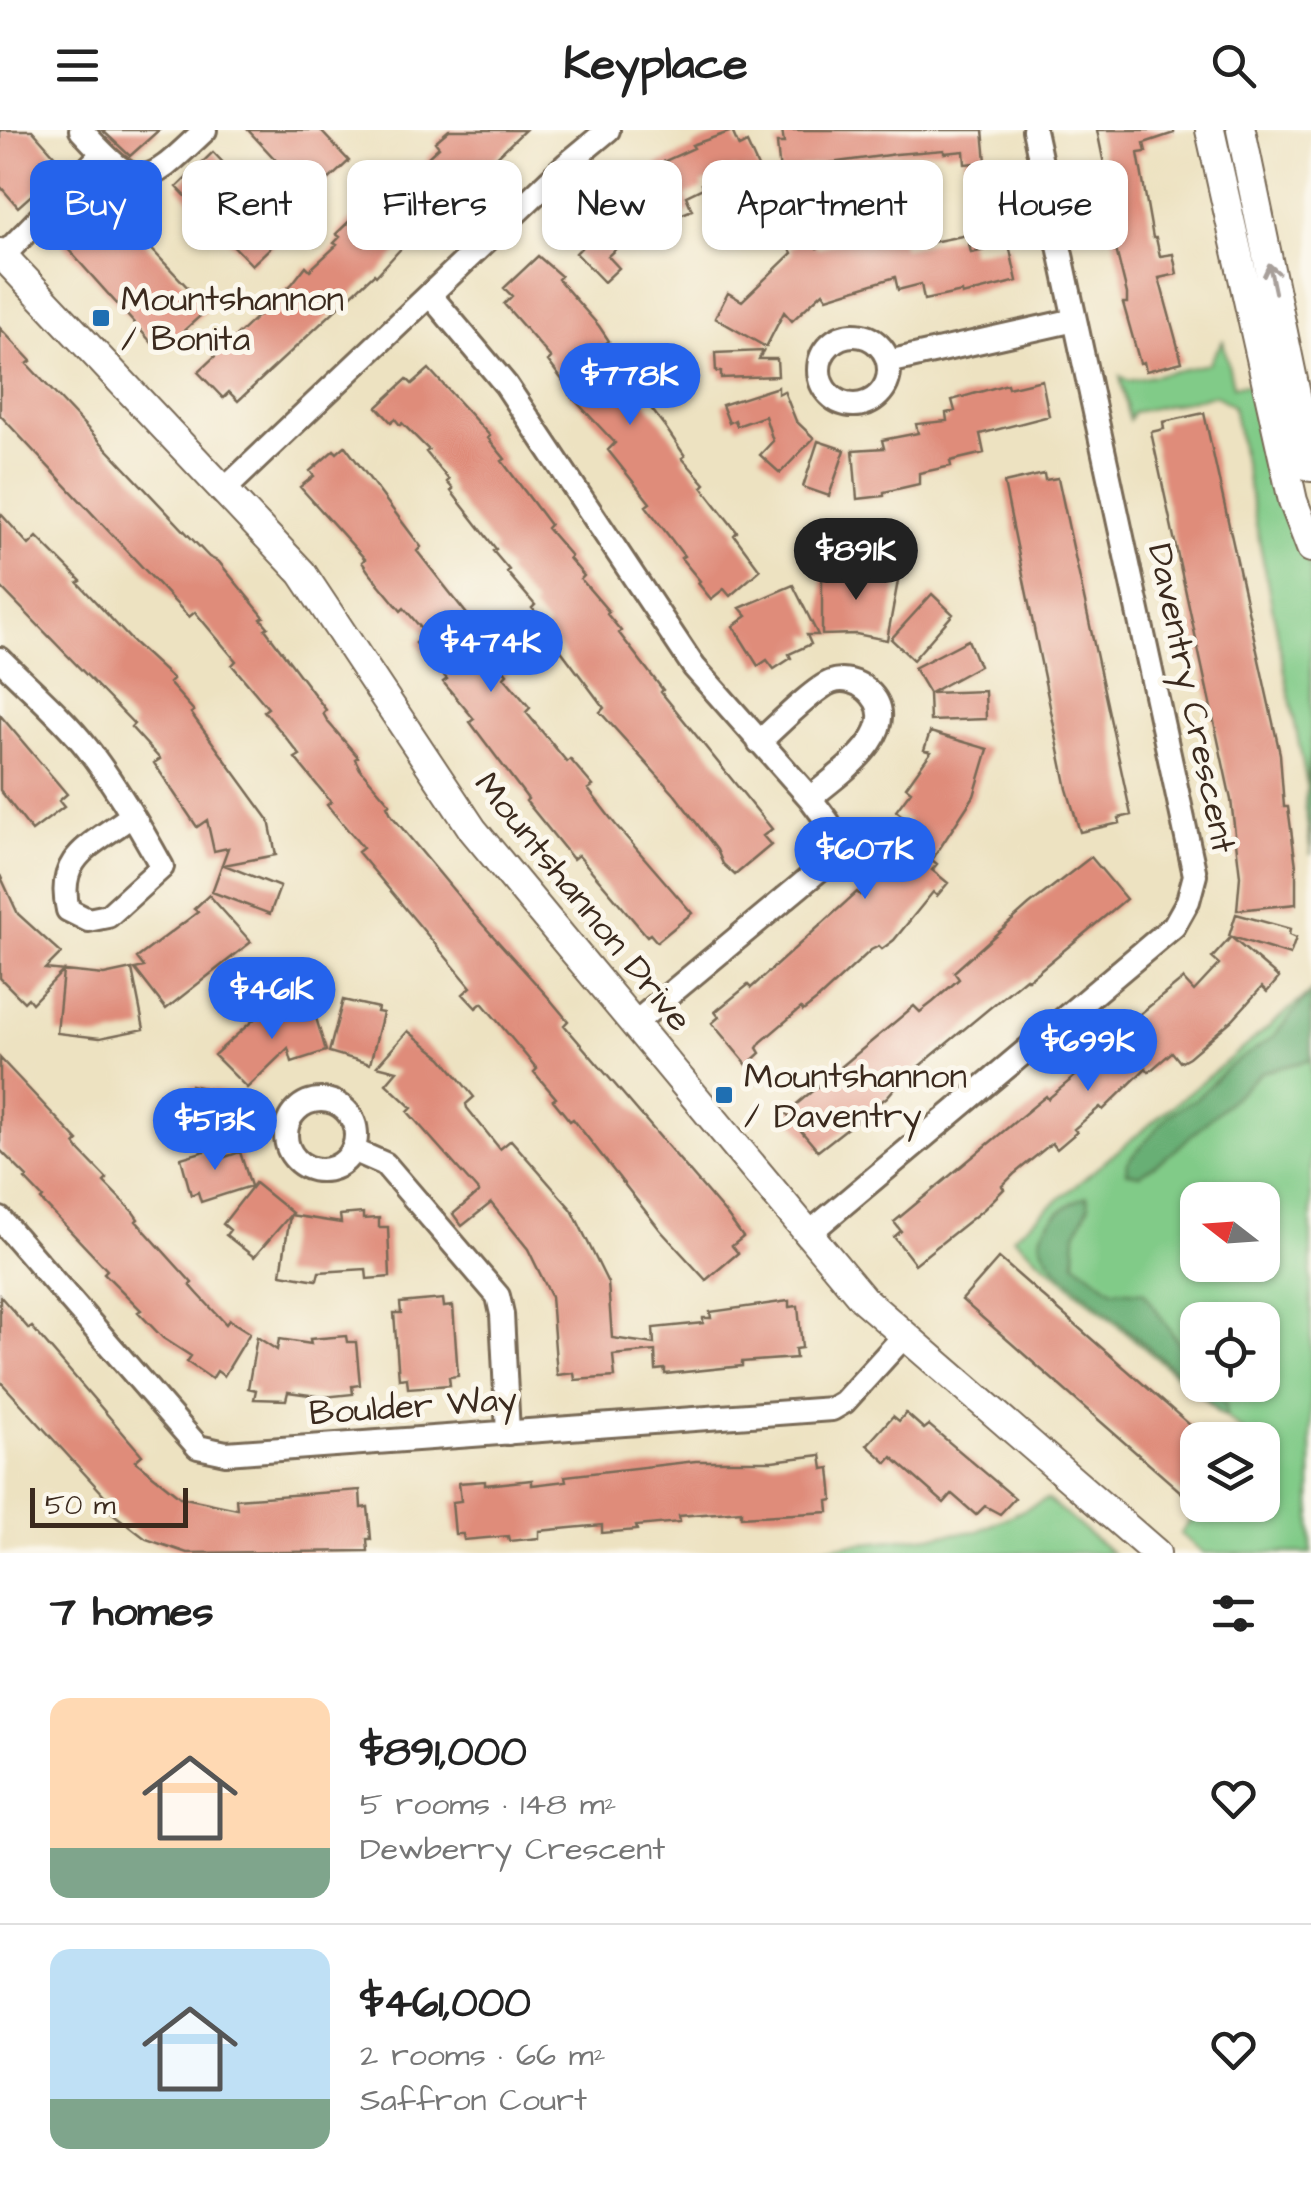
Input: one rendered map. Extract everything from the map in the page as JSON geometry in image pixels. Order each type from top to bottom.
[{"type":"street","points":[[81,130],[128,175],[154,174],[167,167],[205,130]]},
{"type":"street","points":[[222,492],[567,164],[608,130]]},
{"type":"street","name":"Daventry Crescent","points":[[807,1234],[1174,926],[1188,901],[1195,876],[1034,130]]},
{"type":"street","points":[[1210,130],[1289,374],[1293,501],[1311,548]]},
{"type":"street","points":[[1242,130],[1311,468]]},
{"type":"street","points":[[1,256],[102,154]]},
{"type":"street","name":"Mountshannon Drive","points":[[1,256],[302,573],[473,830],[863,1299],[1156,1553]]},
{"type":"street","points":[[430,296],[506,385],[694,667],[828,822],[834,844],[829,860],[634,1024]]},
{"type":"street","points":[[888,362],[1075,320]]},
{"type":"street","points":[[0,659],[87,748],[131,816],[162,868],[108,916],[88,920],[68,910],[62,887],[71,862],[131,816]]},
{"type":"street","points":[[759,742],[831,682],[849,680],[863,686],[876,699],[880,723],[866,751],[810,798]]},
{"type":"street","points":[[353,1150],[385,1164],[498,1296],[508,1432]]},
{"type":"street","name":"Boulder Way","points":[[0,1219],[198,1448],[226,1453],[832,1408],[851,1395],[905,1335]]},
{"type":"green space","points":[[1223,341],[1233,386],[1253,385],[1282,507],[1311,569],[1311,806],[1233,406],[1215,395],[1134,412],[1129,420],[1120,376],[1128,381],[1208,364]]},
{"type":"green space","points":[[1311,748],[1311,855],[1305,802]]},
{"type":"green space","points":[[1311,992],[1311,1553],[1204,1553],[1180,1534],[1190,1522],[1280,1522],[1280,1422],[1232,1422],[1208,1402],[1280,1402],[1280,1302],[1180,1302],[1180,1378],[1013,1237]]},
{"type":"green space","points":[[1311,992],[1311,1060],[1262,1072],[1174,1151],[1140,1175],[1126,1172],[1127,1162],[1169,1115],[1273,1037]]},
{"type":"green space","points":[[1087,1196],[1089,1205],[1076,1233],[1075,1262],[1113,1290],[1144,1292],[1180,1345],[1180,1374],[1058,1270],[1045,1252],[1042,1234],[1051,1220]]},
{"type":"green space","points":[[1208,1402],[1224,1402],[1226,1417]]},
{"type":"green space","points":[[1047,1499],[1112,1553],[770,1553],[978,1531]]},
{"type":"building","points":[[0,130],[32,130],[59,160],[30,160],[30,196],[18,207],[0,186]]},
{"type":"building","points":[[102,130],[159,130],[130,156]]},
{"type":"building","points":[[248,130],[320,130],[348,160],[327,181],[327,160],[276,160]]},
{"type":"building","points":[[449,130],[525,130],[493,160],[427,160],[439,147],[435,142]]},
{"type":"building","points":[[782,130],[983,130],[986,160],[965,160],[964,151],[944,150],[852,160],[779,160],[777,143],[784,143]]},
{"type":"building","points":[[1097,130],[1174,130],[1144,143],[1146,152],[1138,153],[1153,238],[1160,256],[1173,254],[1177,274],[1159,278],[1182,362],[1146,371],[1144,362],[1140,363],[1123,303],[1127,303],[1127,294],[1116,250],[1128,250],[1128,160],[1103,160]]},
{"type":"building","points":[[732,131],[739,147],[747,143],[755,160],[702,160],[702,188],[686,196],[692,210],[682,214],[682,160],[667,160],[694,148],[692,145]]},
{"type":"building","points":[[213,152],[221,160],[205,160]]},
{"type":"building","points":[[347,223],[347,250],[400,250],[238,401],[229,392],[223,398],[198,372],[292,284],[306,266],[310,270],[337,245],[334,243],[340,237],[336,234]]},
{"type":"building","points":[[963,236],[963,250],[971,253],[1010,250],[1017,281],[924,300],[921,284],[898,290],[895,277],[827,298],[823,292],[792,321],[784,312],[766,347],[715,318],[728,293],[742,301],[792,253],[790,250],[943,250],[943,240]]},
{"type":"building","points":[[69,250],[152,250],[208,309],[160,352]]},
{"type":"building","points":[[238,250],[268,250],[252,265]]},
{"type":"building","points":[[614,250],[608,256],[619,268],[604,282],[576,253]]},
{"type":"building","points":[[538,256],[561,276],[558,279],[599,326],[609,341],[606,343],[629,370],[625,374],[685,456],[682,458],[705,484],[702,487],[760,570],[730,596],[724,589],[711,599],[698,583],[681,558],[684,556],[646,506],[650,503],[608,450],[615,443],[570,395],[548,361],[551,358],[504,304],[512,296],[504,288]]},
{"type":"building","points":[[0,328],[31,361],[27,364],[209,557],[219,562],[264,617],[261,619],[268,627],[265,629],[326,710],[323,713],[328,722],[358,757],[355,759],[360,769],[390,804],[387,806],[392,816],[548,997],[568,1021],[564,1025],[727,1215],[743,1237],[732,1246],[738,1253],[706,1280],[553,1100],[556,1098],[534,1072],[537,1069],[494,1017],[482,1003],[476,1008],[463,994],[471,987],[358,852],[363,848],[295,758],[300,755],[232,665],[236,661],[195,612],[189,617],[0,415]]},
{"type":"building","points":[[763,351],[759,359],[777,359],[778,376],[721,378],[721,372],[716,372],[715,353]]},
{"type":"building","points":[[429,369],[490,436],[505,459],[502,461],[550,525],[547,528],[571,556],[584,576],[581,579],[609,612],[619,633],[661,692],[772,829],[763,836],[771,845],[735,875],[675,795],[600,712],[604,708],[545,629],[548,626],[507,572],[493,551],[496,549],[451,491],[449,480],[426,452],[429,450],[402,423],[395,419],[391,422],[377,407],[407,379],[412,384]]},
{"type":"building","points":[[1042,380],[1049,416],[980,434],[984,453],[919,473],[919,484],[884,492],[884,496],[857,499],[853,450],[884,448],[882,440],[918,433],[916,424],[947,421],[946,413],[955,411],[952,400],[1007,384],[1008,388]]},
{"type":"building","points":[[778,387],[778,394],[784,391],[796,421],[814,438],[780,473],[760,455],[773,441],[765,416],[737,426],[735,420],[729,423],[722,405]]},
{"type":"building","points":[[1204,413],[1280,754],[1284,807],[1288,807],[1296,866],[1296,904],[1237,910],[1240,876],[1231,800],[1151,432],[1164,429],[1163,422]]},
{"type":"building","points":[[818,441],[845,450],[829,496],[803,487]]},
{"type":"building","points":[[345,446],[421,547],[417,551],[477,627],[472,630],[530,708],[526,712],[567,762],[570,759],[593,786],[588,789],[615,824],[692,913],[657,942],[650,934],[647,936],[578,855],[573,859],[526,801],[470,722],[474,719],[443,682],[447,679],[416,643],[426,634],[404,608],[401,611],[368,571],[362,562],[365,559],[300,487],[314,476],[310,471],[334,450],[337,453]]},
{"type":"building","points":[[1044,474],[1045,480],[1058,478],[1131,815],[1119,818],[1120,823],[1080,832],[1067,789],[1004,483]]},
{"type":"building","points":[[0,513],[29,545],[37,537],[134,643],[173,679],[169,683],[194,711],[191,713],[269,820],[276,855],[224,865],[280,887],[270,914],[212,892],[228,848],[214,851],[207,820],[197,827],[154,763],[160,759],[131,727],[134,724],[0,586]]},
{"type":"building","points":[[822,564],[847,564],[847,571],[898,581],[887,640],[856,634],[822,635]]},
{"type":"building","points":[[793,585],[818,635],[807,635],[811,644],[789,654],[791,658],[774,669],[767,660],[758,666],[733,626],[747,616],[740,608]]},
{"type":"building","points":[[932,594],[953,614],[913,660],[891,639]]},
{"type":"building","points":[[968,640],[979,666],[930,693],[985,691],[986,719],[930,721],[929,693],[914,668]]},
{"type":"building","points":[[0,715],[67,794],[59,801],[64,807],[32,831],[0,790]]},
{"type":"building","points":[[930,732],[988,749],[974,796],[932,860],[937,864],[932,870],[948,883],[937,896],[933,892],[894,940],[882,949],[879,946],[871,950],[817,1000],[803,1011],[801,1008],[761,1042],[757,1048],[760,1053],[747,1065],[712,1023],[719,1017],[715,1012],[748,985],[751,988],[857,892],[860,895],[887,862],[882,857],[909,821],[896,811],[911,791],[906,787],[931,752],[924,750]]},
{"type":"building","points":[[1091,857],[1126,899],[818,1151],[786,1113],[914,1006],[920,1012],[933,1002],[959,979],[954,972],[1029,905]]},
{"type":"building","points":[[0,875],[18,914],[61,953],[45,969],[104,975],[132,969],[144,1029],[100,1038],[57,1033],[63,971],[32,1003],[28,998],[24,1002],[0,978]]},
{"type":"building","points":[[209,895],[251,942],[166,1009],[135,969],[144,967],[137,958],[198,912],[194,909]]},
{"type":"building","points":[[1236,914],[1290,929],[1289,935],[1296,938],[1290,955],[1229,936]]},
{"type":"building","points":[[1231,937],[1279,978],[1267,992],[1262,987],[1232,1020],[1189,1057],[1180,1062],[1172,1052],[1149,1072],[1146,1068],[1103,1110],[1100,1107],[1074,1129],[1077,1132],[1057,1149],[1052,1143],[1014,1174],[984,1209],[915,1264],[894,1237],[901,1231],[894,1222],[1046,1096],[1048,1099],[1183,979],[1194,991],[1219,964],[1212,958]]},
{"type":"building","points":[[343,1000],[378,1008],[377,1012],[383,1013],[370,1064],[329,1052]]},
{"type":"building","points":[[303,1005],[304,1010],[313,1008],[326,1051],[292,1062],[288,1048],[247,1088],[214,1055],[259,1015]]},
{"type":"building","points":[[408,1031],[442,1058],[474,1097],[467,1108],[500,1149],[511,1140],[572,1210],[608,1283],[612,1338],[654,1344],[653,1328],[703,1323],[703,1318],[711,1318],[710,1312],[789,1301],[789,1307],[798,1306],[802,1348],[795,1349],[796,1358],[665,1374],[665,1369],[656,1370],[655,1351],[613,1355],[615,1377],[575,1380],[574,1373],[557,1375],[551,1296],[528,1249],[491,1203],[462,1226],[453,1214],[479,1192],[408,1112],[412,1108],[386,1084],[397,1071],[377,1066]]},
{"type":"building","points":[[0,1058],[78,1141],[75,1144],[80,1151],[107,1179],[104,1182],[198,1294],[226,1324],[229,1320],[250,1333],[224,1376],[217,1371],[212,1379],[187,1362],[191,1356],[163,1338],[0,1150]]},
{"type":"building","points":[[191,1085],[240,1096],[227,1136],[183,1127],[184,1122],[171,1119],[179,1087],[190,1090]]},
{"type":"building","points":[[225,1145],[222,1158],[240,1152],[251,1186],[201,1202],[198,1192],[191,1195],[181,1158]]},
{"type":"building","points":[[255,1183],[292,1213],[254,1257],[226,1235],[230,1230],[223,1224]]},
{"type":"building","points":[[363,1213],[363,1219],[379,1218],[379,1227],[388,1227],[390,1277],[367,1279],[366,1269],[319,1272],[317,1280],[281,1274],[290,1215],[341,1223],[340,1215]]},
{"type":"building","points":[[999,1258],[1187,1422],[1180,1422],[1180,1491],[962,1300]]},
{"type":"building","points":[[0,1296],[29,1329],[32,1327],[142,1455],[135,1461],[180,1497],[237,1509],[236,1499],[360,1490],[361,1508],[368,1507],[368,1551],[187,1553],[146,1539],[111,1512],[115,1507],[0,1381]]},
{"type":"building","points":[[443,1299],[444,1307],[453,1306],[458,1376],[449,1377],[450,1385],[408,1388],[407,1378],[399,1379],[394,1313],[401,1313],[400,1303]]},
{"type":"building","points":[[346,1336],[347,1342],[356,1342],[360,1385],[352,1386],[353,1394],[324,1397],[288,1392],[286,1400],[254,1399],[256,1390],[248,1388],[257,1337],[277,1350],[279,1339],[311,1344],[310,1339]]},
{"type":"building","points":[[906,1413],[924,1429],[929,1425],[1015,1498],[1000,1514],[985,1506],[976,1515],[952,1494],[944,1503],[892,1457],[887,1463],[867,1445],[893,1416],[899,1421]]},
{"type":"building","points":[[821,1455],[823,1469],[830,1468],[833,1500],[828,1501],[829,1512],[741,1517],[741,1511],[679,1516],[680,1522],[636,1526],[637,1530],[602,1533],[602,1525],[539,1531],[539,1538],[509,1541],[508,1536],[464,1540],[463,1534],[455,1534],[452,1502],[461,1501],[459,1483],[485,1481],[485,1485],[532,1480],[532,1485],[566,1481],[565,1476],[696,1461],[772,1461]]},
{"type":"place","name":"Mountshannon / Bonita","points":[[101,318]]},
{"type":"place","name":"Mountshannon / Daventry","points":[[724,1095]]}]
